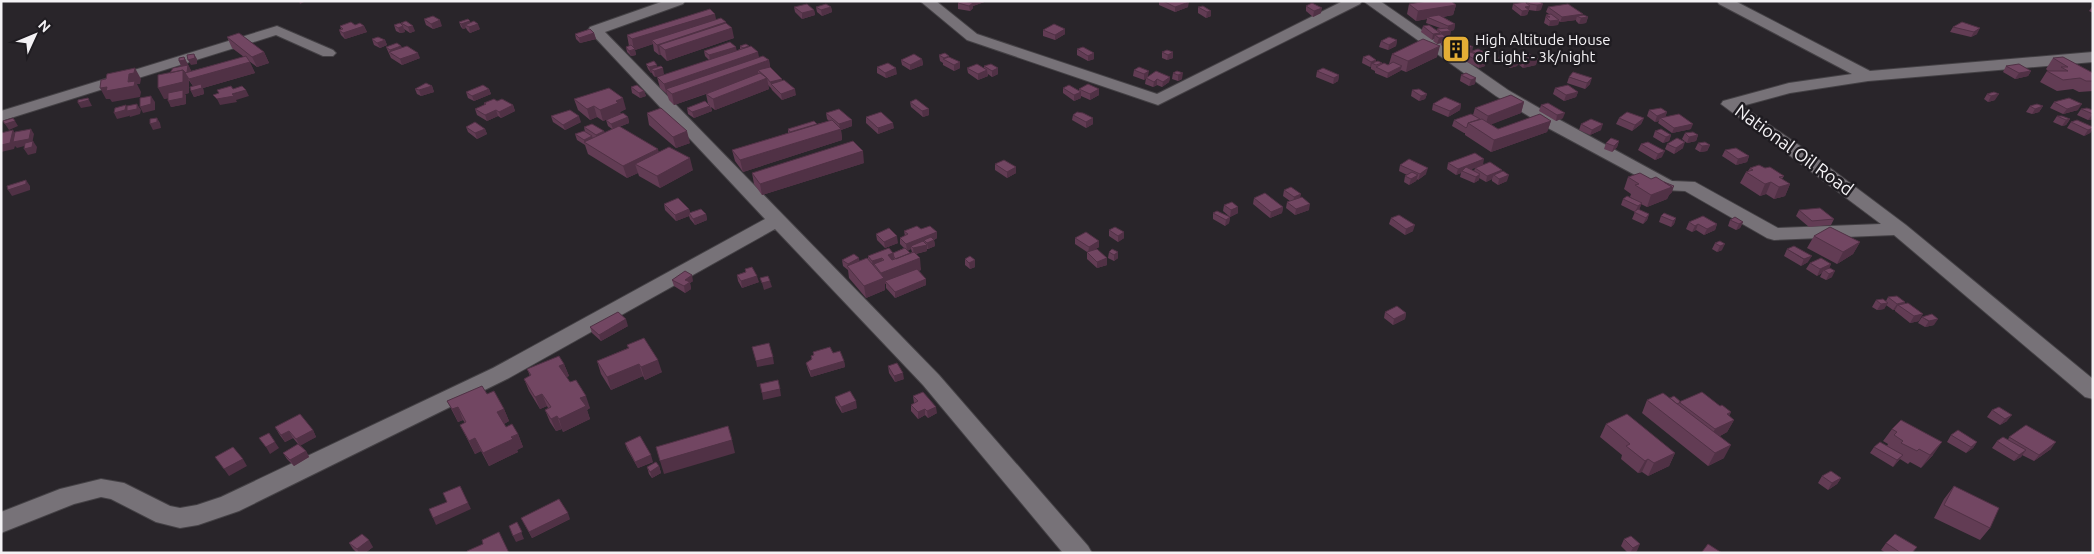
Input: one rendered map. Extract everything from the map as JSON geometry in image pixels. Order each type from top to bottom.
[{"type":"street","points":[[678,1],[595,30],[931,380],[1079,553]]},
{"type":"street","points":[[927,1],[972,37],[1158,100],[1355,1]]},
{"type":"street","points":[[1370,1],[1502,93],[1554,124],[1669,186],[1689,186],[1774,234],[1899,229]]},
{"type":"street","points":[[1724,1],[1868,76]]},
{"type":"street","points":[[1,116],[278,30],[328,52]]},
{"type":"street","name":"National Oil Road","points":[[2093,57],[1868,76],[1789,88],[1730,104],[1899,229],[2093,391]]},
{"type":"street","points":[[1,523],[69,496],[101,488],[115,490],[165,515],[180,518],[198,515],[230,504],[501,374],[777,220]]},
{"type":"building","points":[[960,1],[973,3],[969,6],[958,3]]},
{"type":"building","points":[[1163,1],[1188,1],[1189,2],[1175,7]]},
{"type":"building","points":[[1427,1],[1451,1],[1456,5],[1418,11],[1409,4]]},
{"type":"building","points":[[1533,1],[1543,4],[1537,5],[1527,2]]},
{"type":"building","points":[[1525,2],[1530,6],[1525,7],[1529,10],[1522,11],[1513,4]]},
{"type":"building","points":[[1312,3],[1322,8],[1314,11],[1306,6]]},
{"type":"building","points":[[807,4],[814,10],[802,13],[794,7]]},
{"type":"building","points":[[826,4],[831,7],[821,10],[816,7]]},
{"type":"building","points":[[1568,4],[1583,14],[1562,17],[1548,7]]},
{"type":"building","points":[[1203,6],[1211,11],[1207,12],[1198,7]]},
{"type":"building","points":[[710,9],[715,14],[632,39],[627,35]]},
{"type":"building","points":[[1551,14],[1559,20],[1550,21],[1546,17],[1550,17],[1546,15]]},
{"type":"building","points":[[1439,15],[1455,24],[1448,26],[1427,17]]},
{"type":"building","points":[[1584,15],[1588,17],[1581,18],[1577,16]]},
{"type":"building","points":[[433,16],[440,20],[431,24],[424,19]]},
{"type":"building","points":[[721,18],[726,22],[657,45],[652,40]]},
{"type":"building","points":[[468,19],[470,21],[461,24],[459,22]]},
{"type":"building","points":[[406,21],[413,26],[408,27],[401,23]]},
{"type":"building","points":[[474,21],[478,24],[469,27],[465,25]]},
{"type":"building","points":[[351,22],[355,25],[360,23],[364,26],[343,33],[339,30],[343,29],[340,26]]},
{"type":"building","points":[[1962,22],[1980,28],[1974,32],[1953,27]]},
{"type":"building","points":[[400,23],[403,26],[398,28],[394,25]]},
{"type":"building","points":[[726,23],[732,28],[665,50],[659,45]]},
{"type":"building","points":[[1054,24],[1065,29],[1055,35],[1043,30]]},
{"type":"building","points":[[1429,25],[1440,33],[1433,34],[1423,26]]},
{"type":"building","points":[[1447,28],[1451,31],[1441,32],[1437,29]]},
{"type":"building","points":[[590,29],[594,33],[579,38],[575,34]]},
{"type":"building","points":[[239,33],[264,52],[252,57],[227,37]]},
{"type":"building","points":[[1442,34],[1446,37],[1439,38],[1435,35]]},
{"type":"building","points":[[1454,36],[1473,47],[1461,51],[1442,40]]},
{"type":"building","points":[[378,37],[385,40],[377,43],[372,39]]},
{"type":"building","points":[[1389,37],[1397,40],[1389,45],[1381,41]]},
{"type":"building","points":[[1423,39],[1440,46],[1408,61],[1392,54]]},
{"type":"building","points":[[730,42],[736,47],[709,55],[704,51]]},
{"type":"building","points":[[397,43],[401,46],[390,50],[386,47]]},
{"type":"building","points":[[746,44],[749,46],[743,48],[740,46]]},
{"type":"building","points":[[631,45],[635,49],[629,51],[626,47]]},
{"type":"building","points":[[407,46],[418,53],[400,59],[389,52]]},
{"type":"building","points":[[751,46],[758,52],[664,84],[657,77]]},
{"type":"building","points":[[1083,47],[1094,53],[1088,56],[1077,49]]},
{"type":"building","points":[[1478,49],[1484,52],[1478,55],[1472,51]]},
{"type":"building","points":[[1167,50],[1173,52],[1168,55],[1162,52]]},
{"type":"building","points":[[1548,50],[1556,56],[1549,57],[1541,52]]},
{"type":"building","points":[[1471,52],[1486,60],[1480,62],[1465,54]]},
{"type":"building","points":[[1507,52],[1519,61],[1512,62],[1500,54]]},
{"type":"building","points":[[1526,52],[1538,59],[1525,62],[1513,55]]},
{"type":"building","points":[[945,53],[949,56],[944,58],[939,55]]},
{"type":"building","points":[[194,54],[195,58],[188,60],[187,55]]},
{"type":"building","points":[[914,54],[922,59],[910,65],[901,60]]},
{"type":"building","points":[[1369,55],[1376,60],[1371,62],[1363,57]]},
{"type":"building","points":[[246,56],[250,62],[189,79],[185,73]]},
{"type":"building","points":[[763,56],[769,60],[672,94],[666,89]]},
{"type":"building","points":[[184,57],[185,60],[179,61],[179,58]]},
{"type":"building","points":[[949,57],[960,62],[954,65],[943,59]]},
{"type":"building","points":[[2063,57],[2093,73],[2093,81],[2086,81],[2080,78],[2063,80],[2047,71],[2068,71],[2061,67],[2068,67],[2053,58]]},
{"type":"building","points":[[654,61],[657,65],[649,67],[646,64]]},
{"type":"building","points":[[1378,61],[1382,63],[1376,65],[1372,63]]},
{"type":"building","points":[[1393,62],[1402,66],[1388,73],[1376,67],[1384,63],[1388,65]]},
{"type":"building","points":[[888,63],[896,68],[885,73],[877,67]]},
{"type":"building","points":[[977,64],[987,70],[978,74],[967,68]]},
{"type":"building","points":[[991,64],[998,68],[992,71],[984,66]]},
{"type":"building","points":[[2019,64],[2031,71],[2019,73],[2006,66]]},
{"type":"building","points":[[188,65],[186,73],[183,70],[170,73],[173,68]]},
{"type":"building","points":[[661,66],[663,68],[654,71],[651,69]]},
{"type":"building","points":[[770,67],[782,79],[770,82],[758,70]]},
{"type":"building","points":[[1139,67],[1149,71],[1144,74],[1134,70]]},
{"type":"building","points":[[135,68],[134,73],[129,74],[128,82],[135,81],[134,86],[106,91],[107,87],[100,88],[101,80],[106,79],[107,74]]},
{"type":"building","points":[[1323,68],[1339,75],[1334,78],[1317,71]]},
{"type":"building","points":[[183,70],[183,82],[158,88],[158,75]]},
{"type":"building","points":[[1156,71],[1170,77],[1163,82],[1157,79],[1154,82],[1146,78]]},
{"type":"building","points":[[1177,71],[1183,73],[1178,75],[1173,73]]},
{"type":"building","points":[[1573,72],[1592,78],[1587,83],[1569,77]]},
{"type":"building","points":[[760,73],[767,78],[713,99],[706,94]]},
{"type":"building","points":[[1466,73],[1476,78],[1471,80],[1461,75]]},
{"type":"building","points":[[784,80],[795,89],[781,94],[771,84]]},
{"type":"building","points":[[426,83],[432,86],[419,90],[415,89]]},
{"type":"building","points":[[201,84],[202,88],[191,91],[190,87]]},
{"type":"building","points":[[1088,84],[1099,89],[1090,94],[1079,89]]},
{"type":"building","points":[[483,85],[489,89],[472,96],[466,92]]},
{"type":"building","points":[[637,85],[644,91],[639,93],[631,87]]},
{"type":"building","points":[[1069,85],[1081,92],[1074,95],[1063,88]]},
{"type":"building","points":[[1568,85],[1578,92],[1566,95],[1555,88]]},
{"type":"building","points":[[231,86],[233,89],[242,86],[246,90],[232,94],[234,96],[217,99],[213,95],[219,93],[217,90]]},
{"type":"building","points":[[609,88],[623,98],[616,101],[618,103],[600,110],[594,106],[587,109],[574,99]]},
{"type":"building","points":[[1419,89],[1427,94],[1421,96],[1412,90]]},
{"type":"building","points":[[183,90],[183,98],[168,101],[168,93]]},
{"type":"building","points":[[1994,92],[1999,94],[1991,96],[1987,94]]},
{"type":"building","points":[[1511,95],[1524,102],[1488,116],[1475,108]]},
{"type":"building","points":[[151,96],[151,104],[140,107],[140,98]]},
{"type":"building","points":[[1445,97],[1461,104],[1450,111],[1433,104]]},
{"type":"building","points":[[88,98],[89,100],[78,103],[78,100]]},
{"type":"building","points":[[2069,98],[2082,104],[2067,109],[2054,102]]},
{"type":"building","points":[[494,99],[497,101],[502,99],[513,105],[499,112],[496,110],[485,115],[475,109],[486,104],[484,103]]},
{"type":"building","points":[[916,99],[929,109],[922,111],[910,102]]},
{"type":"building","points":[[705,101],[710,106],[692,112],[687,108]]},
{"type":"building","points":[[1548,103],[1565,113],[1557,115],[1541,105]]},
{"type":"building","points":[[137,104],[137,109],[127,111],[127,106]]},
{"type":"building","points":[[2037,104],[2043,106],[2035,109],[2030,106]]},
{"type":"building","points":[[126,105],[125,110],[114,113],[115,108]]},
{"type":"building","points":[[661,108],[687,131],[673,137],[647,113]]},
{"type":"building","points":[[1661,108],[1667,112],[1657,116],[1649,110]]},
{"type":"building","points":[[839,109],[852,120],[839,124],[826,113]]},
{"type":"building","points":[[2081,109],[2093,110],[2093,114]]},
{"type":"building","points":[[570,110],[579,116],[563,125],[551,116]]},
{"type":"building","points":[[881,112],[893,123],[878,128],[866,117]]},
{"type":"building","points":[[1077,112],[1093,118],[1086,122],[1073,115]]},
{"type":"building","points":[[1627,112],[1644,118],[1635,125],[1619,118]]},
{"type":"building","points":[[623,113],[628,117],[611,124],[606,120]]},
{"type":"building","points":[[1471,114],[1480,119],[1468,123],[1466,128],[1454,120]]},
{"type":"building","points":[[1540,114],[1551,121],[1494,140],[1468,123],[1482,119],[1498,129]]},
{"type":"building","points":[[1679,114],[1693,124],[1674,128],[1660,118]]},
{"type":"building","points":[[2057,116],[2062,116],[2070,119],[2066,120]]},
{"type":"building","points":[[13,118],[15,121],[5,124],[3,121]]},
{"type":"building","points":[[157,118],[157,122],[150,124],[150,119]]},
{"type":"building","points":[[1591,119],[1603,124],[1592,130],[1581,124]]},
{"type":"building","points":[[832,120],[841,129],[740,160],[732,150]]},
{"type":"building","points":[[2077,120],[2093,128],[2088,130],[2071,122]]},
{"type":"building","points":[[814,121],[817,124],[790,132],[788,129]]},
{"type":"building","points":[[475,122],[485,129],[475,133],[466,127]]},
{"type":"building","points":[[592,124],[604,131],[596,135],[584,127]]},
{"type":"building","points":[[619,126],[658,149],[623,166],[584,142]]},
{"type":"building","points":[[31,129],[29,139],[13,142],[15,132]]},
{"type":"building","points":[[1661,129],[1671,135],[1666,137],[1655,131]]},
{"type":"building","points":[[13,130],[10,143],[1,145],[1,133]]},
{"type":"building","points":[[584,131],[592,136],[584,140],[575,134]]},
{"type":"building","points":[[1693,132],[1698,135],[1689,137],[1685,133]]},
{"type":"building","points":[[1611,138],[1619,141],[1614,146],[1606,143]]},
{"type":"building","points":[[1677,138],[1685,142],[1676,148],[1667,144]]},
{"type":"building","points":[[33,141],[32,147],[24,149],[25,143]]},
{"type":"building","points":[[853,141],[863,151],[760,184],[752,173]]},
{"type":"building","points":[[1648,142],[1665,151],[1658,154],[1641,144]]},
{"type":"building","points":[[1705,142],[1710,145],[1702,146],[1698,143]]},
{"type":"building","points":[[669,147],[690,158],[657,176],[635,164]]},
{"type":"building","points":[[1736,148],[1749,156],[1738,159],[1725,150]]},
{"type":"building","points":[[1475,153],[1484,159],[1458,169],[1448,163]]},
{"type":"building","points":[[1409,159],[1428,168],[1420,174],[1400,165]]},
{"type":"building","points":[[1004,160],[1016,167],[1007,172],[995,164]]},
{"type":"building","points":[[1490,162],[1502,170],[1487,176],[1475,168]]},
{"type":"building","points":[[1759,165],[1765,168],[1770,167],[1784,176],[1779,177],[1790,184],[1779,187],[1771,182],[1765,184],[1746,172],[1753,170],[1750,168]]},
{"type":"building","points":[[1466,167],[1480,174],[1476,177],[1462,171]]},
{"type":"building","points":[[1503,171],[1509,175],[1499,179],[1494,175]]},
{"type":"building","points":[[1412,172],[1418,175],[1411,179],[1405,176]]},
{"type":"building","points":[[1640,173],[1651,179],[1656,177],[1672,187],[1651,195],[1635,185],[1639,184],[1628,177]]},
{"type":"building","points":[[26,180],[26,184],[8,190],[7,186]]},
{"type":"building","points":[[1291,187],[1301,194],[1294,197],[1284,190]]},
{"type":"building","points":[[1265,193],[1283,207],[1271,212],[1254,198]]},
{"type":"building","points":[[1627,196],[1642,203],[1638,206],[1623,199]]},
{"type":"building","points":[[1302,197],[1310,204],[1296,209],[1287,202]]},
{"type":"building","points":[[678,198],[689,209],[675,215],[664,204]]},
{"type":"building","points":[[1232,202],[1238,207],[1231,210],[1224,205]]},
{"type":"building","points":[[1820,208],[1834,219],[1812,221],[1799,210]]},
{"type":"building","points":[[701,209],[706,214],[693,219],[689,213]]},
{"type":"building","points":[[1638,209],[1649,214],[1646,218],[1634,212]]},
{"type":"building","points":[[1217,211],[1230,217],[1226,220],[1213,213]]},
{"type":"building","points":[[1664,213],[1676,218],[1673,221],[1661,216]]},
{"type":"building","points":[[1399,215],[1415,225],[1406,229],[1391,218]]},
{"type":"building","points":[[1703,216],[1717,224],[1707,229],[1698,224],[1695,226],[1689,222]]},
{"type":"building","points":[[1735,217],[1743,222],[1739,224],[1730,220]]},
{"type":"building","points":[[917,226],[921,229],[930,226],[937,232],[906,244],[900,238],[908,234],[904,231]]},
{"type":"building","points":[[1115,227],[1124,232],[1118,236],[1109,230]]},
{"type":"building","points":[[1830,227],[1860,242],[1843,252],[1814,236]]},
{"type":"building","points":[[889,228],[897,236],[884,242],[876,234]]},
{"type":"building","points":[[1086,232],[1099,241],[1089,247],[1075,238]]},
{"type":"building","points":[[931,237],[934,240],[927,243],[924,240]]},
{"type":"building","points":[[923,241],[927,245],[913,248],[911,246]]},
{"type":"building","points":[[1720,241],[1725,244],[1720,246],[1715,243]]},
{"type":"building","points":[[1794,246],[1812,256],[1804,259],[1787,249]]},
{"type":"building","points":[[889,248],[893,253],[888,255],[892,260],[914,252],[920,258],[881,273],[874,264],[884,260],[882,258],[872,261],[868,256]]},
{"type":"building","points":[[905,248],[910,253],[896,259],[894,257],[893,253]]},
{"type":"building","points":[[1097,249],[1107,258],[1097,262],[1087,252]]},
{"type":"building","points":[[1112,249],[1118,252],[1114,255],[1109,252]]},
{"type":"building","points":[[854,254],[859,258],[848,264],[842,260]]},
{"type":"building","points":[[970,256],[975,260],[969,263],[965,259]]},
{"type":"building","points":[[867,258],[884,278],[864,286],[847,266]]},
{"type":"building","points":[[1821,258],[1831,264],[1820,269],[1810,263]]},
{"type":"building","points":[[752,267],[757,276],[741,281],[737,275],[746,272],[745,269]]},
{"type":"building","points":[[1830,268],[1835,271],[1829,274],[1824,270]]},
{"type":"building","points":[[917,269],[926,279],[895,292],[885,281]]},
{"type":"building","points":[[685,271],[692,275],[685,280],[690,282],[684,286],[672,280]]},
{"type":"building","points":[[768,276],[770,281],[762,283],[760,278]]},
{"type":"building","points":[[1897,296],[1905,302],[1897,304],[1888,297]]},
{"type":"building","points":[[1883,299],[1888,303],[1881,304],[1876,300]]},
{"type":"building","points":[[1908,303],[1923,314],[1914,316],[1898,305]]},
{"type":"building","points":[[1397,306],[1406,313],[1394,319],[1385,312]]},
{"type":"building","points":[[618,312],[626,319],[599,335],[590,327]]},
{"type":"building","points":[[1932,314],[1938,319],[1929,321],[1922,317]]},
{"type":"building","points":[[644,338],[658,360],[641,367],[639,364],[607,377],[597,361],[629,348],[627,345]]},
{"type":"building","points":[[769,343],[773,357],[756,361],[752,347]]},
{"type":"building","points":[[830,347],[833,353],[840,351],[844,361],[810,371],[806,363],[812,359],[813,352]]},
{"type":"building","points":[[559,356],[564,364],[559,366],[570,382],[576,380],[586,396],[580,398],[586,406],[559,419],[557,416],[551,419],[545,410],[551,407],[542,394],[535,397],[524,379],[531,375],[527,369]]},
{"type":"building","points":[[897,363],[903,373],[894,376],[888,366]]},
{"type":"building","points":[[778,380],[780,389],[762,393],[760,384]]},
{"type":"building","points":[[482,386],[487,394],[494,391],[504,409],[497,412],[506,427],[512,424],[518,434],[511,437],[513,439],[483,453],[475,438],[469,441],[460,425],[466,422],[458,407],[452,409],[447,401]]},
{"type":"building","points":[[850,391],[856,401],[841,407],[835,397]]},
{"type":"building","points":[[923,392],[936,407],[918,412],[911,405],[918,401],[913,396]]},
{"type":"building","points":[[1702,392],[1731,412],[1727,414],[1734,420],[1715,429],[1679,402]]},
{"type":"building","points":[[1663,393],[1731,445],[1715,453],[1647,400]]},
{"type":"building","points":[[1674,396],[1681,402],[1677,404],[1670,398]]},
{"type":"building","points":[[1999,407],[2012,415],[2005,419],[1992,410]]},
{"type":"building","points":[[300,414],[313,430],[296,439],[289,431],[281,435],[275,427]]},
{"type":"building","points":[[1627,414],[1675,453],[1654,463],[1648,459],[1645,461],[1626,446],[1630,444],[1606,424]]},
{"type":"building","points":[[1901,420],[1942,442],[1930,455],[1901,443],[1903,441],[1894,435],[1897,432],[1892,429]]},
{"type":"building","points":[[2026,425],[2056,442],[2039,455],[2009,437]]},
{"type":"building","points":[[728,426],[732,440],[660,461],[656,447]]},
{"type":"building","points":[[1958,430],[1977,442],[1971,447],[1951,435]]},
{"type":"building","points":[[269,433],[275,442],[266,447],[259,438]]},
{"type":"building","points":[[640,436],[651,455],[635,462],[625,443]]},
{"type":"building","points":[[2003,437],[2026,450],[2019,455],[1997,441]]},
{"type":"building","points":[[1880,442],[1903,455],[1897,460],[1874,447]]},
{"type":"building","points":[[298,444],[306,451],[290,460],[283,453]]},
{"type":"building","points":[[233,447],[243,459],[224,469],[215,457]]},
{"type":"building","points":[[656,462],[659,466],[650,472],[647,467]]},
{"type":"building","points":[[1831,471],[1841,478],[1832,483],[1822,476]]},
{"type":"building","points":[[460,486],[468,503],[433,518],[429,509],[447,502],[443,493]]},
{"type":"building","points":[[1954,486],[1999,508],[1990,528],[1944,505]]},
{"type":"building","points":[[559,499],[568,513],[529,532],[521,518]]},
{"type":"building","points":[[517,522],[522,532],[513,536],[509,526]]},
{"type":"building","points":[[499,532],[509,553],[468,553],[467,551],[483,544],[482,540]]},
{"type":"building","points":[[362,534],[369,540],[357,549],[349,543]]},
{"type":"building","points":[[1895,534],[1917,547],[1912,553],[1901,553],[1886,543]]},
{"type":"building","points":[[1631,536],[1640,544],[1633,548],[1624,539]]},
{"type":"building","points":[[1708,544],[1722,553],[1703,553]]},
{"type":"place","name":"High Altitude House of Light - 3k/night","points":[[1456,49]]}]
